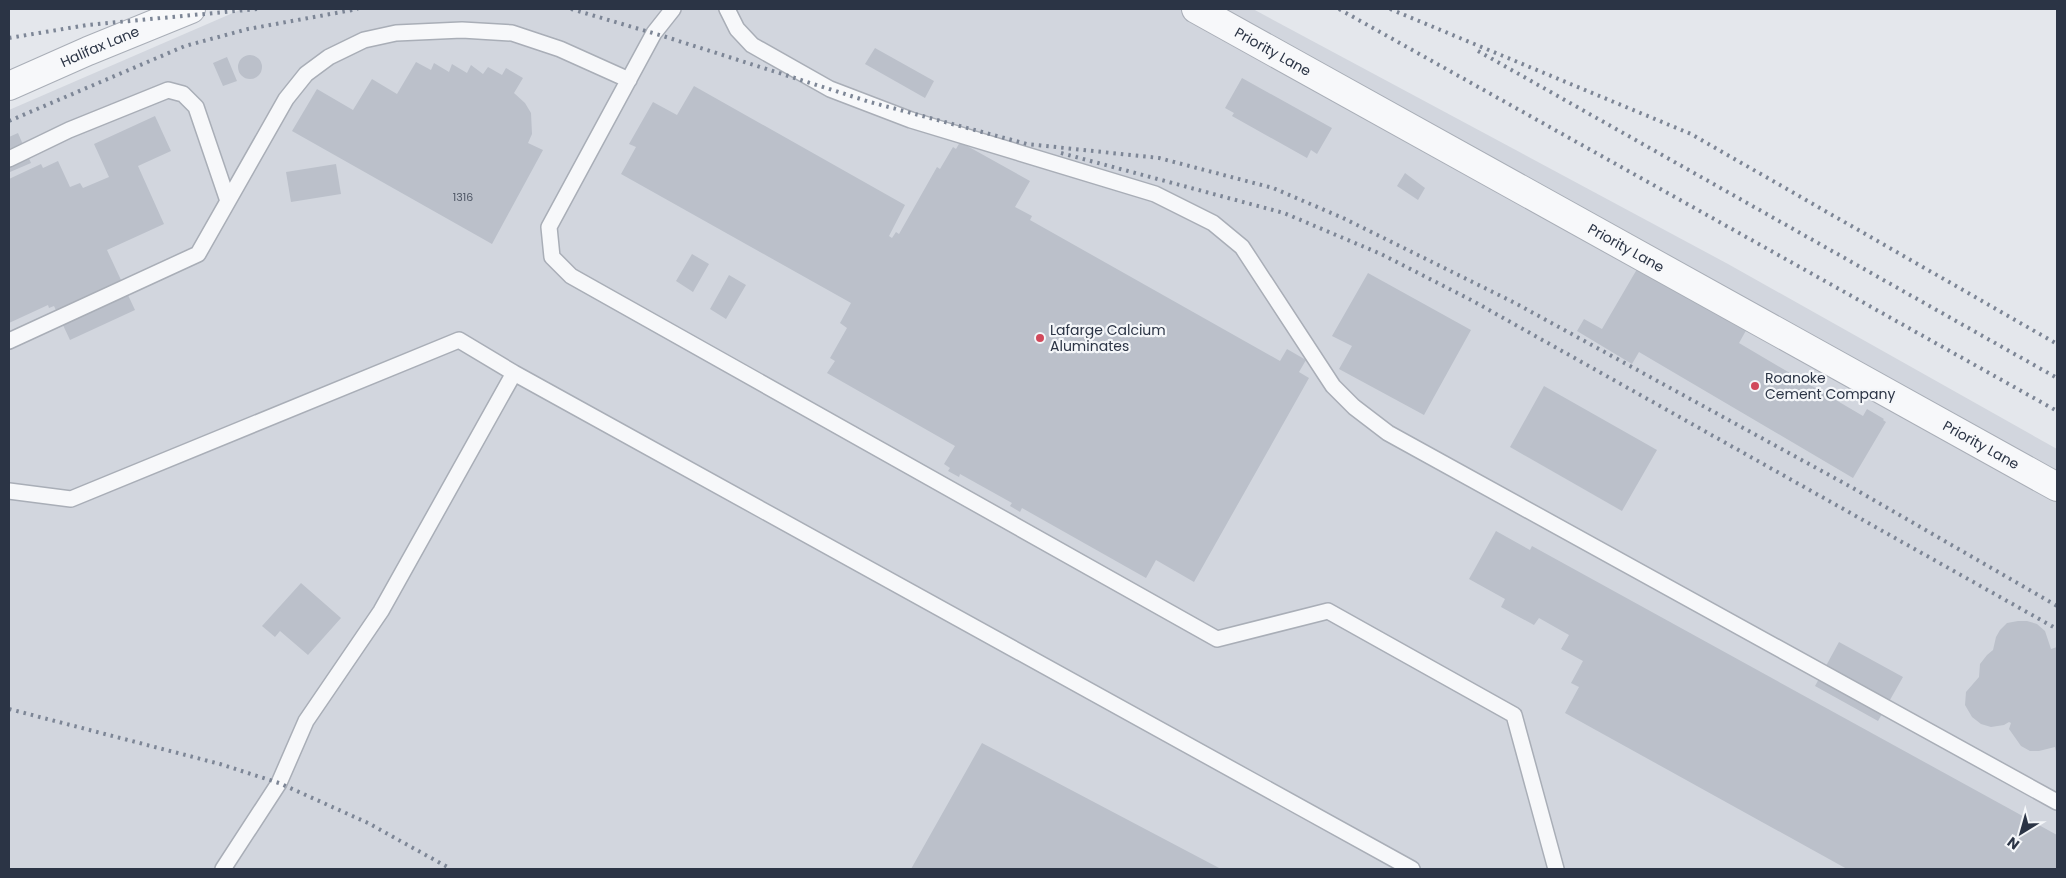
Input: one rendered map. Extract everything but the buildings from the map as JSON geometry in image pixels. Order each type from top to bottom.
[{"type":"street","name":"Halifax Lane","points":[[9,86],[191,9]]},
{"type":"street","name":"Priority Lane","points":[[1196,9],[2057,487]]},
{"type":"lane","points":[[673,9],[654,33],[549,227],[552,257],[571,276],[1217,639],[1328,611],[1514,715],[1556,869]]},
{"type":"lane","points":[[727,9],[737,29],[752,45],[830,89],[911,120],[1155,194],[1213,223],[1242,246],[1333,386],[1354,407],[1388,434],[2057,802]]},
{"type":"lane","points":[[9,341],[198,254],[286,99],[306,74],[329,57],[364,40],[396,33],[453,30],[512,33],[560,49],[629,80]]},
{"type":"lane","points":[[9,159],[69,130],[168,90],[183,94],[196,107],[228,200]]},
{"type":"lane","points":[[9,491],[71,499],[459,340],[514,373],[1412,869]]},
{"type":"lane","points":[[222,869],[278,783],[306,721],[381,610],[514,373]]},
{"type":"shaded area","points":[[242,9],[1253,9],[1728,264],[2057,449],[2057,869],[9,869],[9,110]]},
{"type":"railway","points":[[9,38],[87,25],[257,9]]},
{"type":"railway","points":[[9,121],[185,46],[248,29],[358,9]]},
{"type":"railway","points":[[571,9],[663,36],[870,102],[1027,144],[1159,158],[1273,188],[1343,218],[1515,303],[1851,487],[2057,606]]},
{"type":"railway","points":[[1339,9],[2057,411]]},
{"type":"railway","points":[[1390,9],[1691,134],[2057,344]]},
{"type":"railway","points":[[1478,51],[2057,378]]},
{"type":"railway","points":[[1061,153],[1284,213],[1381,254],[1473,301],[2057,629]]},
{"type":"railway","points":[[9,709],[220,764],[279,783],[368,823],[451,869]]},
{"type":"place","name":"Lafarge Calcium Aluminates","points":[[1040,338]]},
{"type":"place","name":"Roanoke Cement Company","points":[[1755,386]]}]
